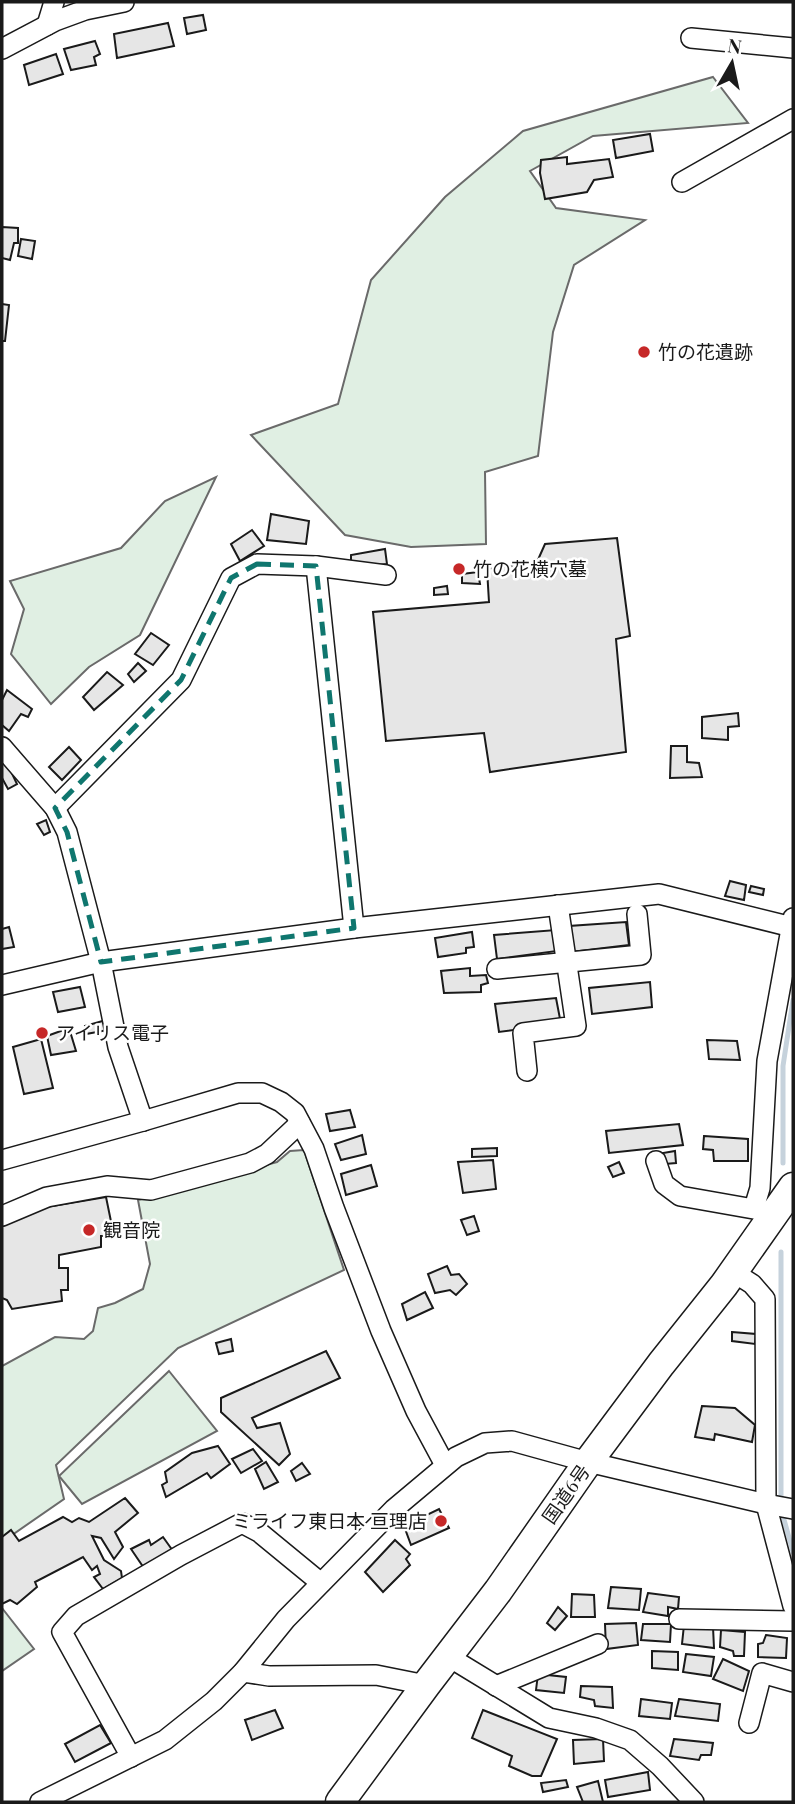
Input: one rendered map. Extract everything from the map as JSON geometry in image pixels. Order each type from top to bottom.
[{"type":"highway","name":"国道6号","points":[[340,1802],[498,1591],[588,1462],[733,1272],[764,1211],[793,1187]]},
{"type":"street","points":[[47,25],[54,2]]},
{"type":"street","points":[[2,49],[47,25],[85,10],[124,2]]},
{"type":"street","points":[[691,38],[793,48]]},
{"type":"street","points":[[682,182],[793,119]]},
{"type":"street","points":[[55,808],[181,680],[231,578],[257,564],[316,566],[386,575]]},
{"type":"street","points":[[316,566],[354,928]]},
{"type":"street","points":[[2,747],[55,808],[67,832],[101,962],[118,1047],[143,1121]]},
{"type":"street","points":[[2,985],[101,962],[354,928],[659,894],[792,923],[766,1061],[760,1188],[764,1211],[680,1196],[664,1184],[656,1161]]},
{"type":"street","points":[[527,1072],[523,1033],[576,1027],[558,905]]},
{"type":"street","points":[[497,969],[641,955],[637,914]]},
{"type":"street","points":[[2,1160],[238,1093],[262,1093],[281,1101],[295,1113],[314,1149],[381,1331],[416,1411],[445,1465]]},
{"type":"street","points":[[2,1216],[47,1197],[107,1186],[151,1190],[250,1163],[267,1154],[300,1123]]},
{"type":"street","points":[[733,1272],[752,1283],[765,1298],[766,1504],[793,1606]]},
{"type":"street","points":[[40,1802],[165,1740],[214,1701],[243,1672],[286,1619],[394,1509],[456,1457],[485,1443],[512,1441],[588,1462],[793,1509]]},
{"type":"street","points":[[131,1757],[62,1632],[75,1616],[242,1523],[259,1532],[321,1583]]},
{"type":"street","points":[[679,1619],[793,1620]]},
{"type":"street","points":[[496,1686],[598,1644]]},
{"type":"street","points":[[449,1657],[549,1718],[596,1728],[631,1740],[694,1802]]},
{"type":"street","points":[[243,1672],[269,1676],[376,1675],[426,1685]]},
{"type":"street","points":[[749,1723],[762,1673],[793,1682]]},
{"type":"highlighted area","points":[[257,564],[316,566],[354,928],[101,962],[67,832],[55,808],[181,680],[231,578]]},
{"type":"green space","points":[[713,77],[748,123],[593,136],[530,171],[556,208],[645,220],[574,265],[553,332],[538,456],[485,472],[486,544],[411,547],[345,535],[251,435],[338,404],[371,280],[445,197],[523,131]]},
{"type":"green space","points":[[216,477],[140,635],[89,667],[51,704],[11,654],[24,609],[10,581],[121,548],[165,501]]},
{"type":"green space","points":[[304,1150],[344,1270],[178,1348],[56,1465],[64,1499],[2,1542],[2,1366],[55,1337],[84,1339],[93,1331],[98,1308],[143,1289],[150,1264],[138,1200],[277,1162],[290,1151]]},
{"type":"green space","points":[[169,1371],[217,1431],[82,1504],[59,1476]]},
{"type":"green space","points":[[2,1608],[34,1649],[2,1671]]},
{"type":"building","points":[[203,15],[206,30],[187,34],[184,18]]},
{"type":"building","points":[[168,23],[174,46],[117,58],[114,34]]},
{"type":"building","points":[[95,41],[100,54],[94,57],[96,65],[71,70],[64,49]]},
{"type":"building","points":[[56,54],[63,74],[29,85],[24,65]]},
{"type":"building","points":[[650,134],[653,151],[616,158],[613,140]]},
{"type":"building","points":[[567,157],[567,164],[609,159],[613,177],[594,180],[587,192],[545,199],[540,173],[541,160]]},
{"type":"building","points":[[2,227],[18,228],[18,243],[14,243],[10,260],[2,258]]},
{"type":"building","points":[[21,239],[35,241],[32,259],[18,256]]},
{"type":"building","points":[[2,304],[9,305],[5,341],[2,341]]},
{"type":"building","points":[[271,514],[309,521],[306,544],[267,540]]},
{"type":"building","points":[[252,530],[264,546],[240,561],[231,544]]},
{"type":"building","points":[[617,538],[630,636],[616,639],[626,752],[490,772],[484,733],[386,741],[373,612],[489,602],[487,569],[537,562],[545,544]]},
{"type":"building","points":[[385,549],[387,564],[351,568],[351,555]]},
{"type":"building","points":[[478,572],[480,584],[462,583],[462,574]]},
{"type":"building","points":[[447,586],[448,594],[434,595],[434,588]]},
{"type":"building","points":[[151,633],[169,645],[153,665],[135,654]]},
{"type":"building","points":[[138,663],[146,671],[134,682],[128,674]]},
{"type":"building","points":[[107,672],[123,685],[94,710],[83,697]]},
{"type":"building","points":[[7,690],[32,709],[28,717],[21,714],[9,731],[2,725],[2,700]]},
{"type":"building","points":[[738,713],[739,726],[728,727],[728,740],[702,738],[702,717]]},
{"type":"building","points":[[671,746],[687,746],[687,762],[699,763],[702,777],[670,778]]},
{"type":"building","points":[[69,747],[81,760],[62,780],[49,767]]},
{"type":"building","points":[[7,763],[17,784],[8,789],[2,778],[2,764]]},
{"type":"building","points":[[46,820],[50,832],[44,835],[37,824]]},
{"type":"building","points":[[730,881],[746,885],[744,900],[725,896]]},
{"type":"building","points":[[751,886],[764,889],[763,895],[749,892]]},
{"type":"building","points":[[626,922],[629,945],[571,952],[569,926]]},
{"type":"building","points":[[9,927],[14,947],[2,949],[2,929]]},
{"type":"building","points":[[556,930],[557,951],[497,959],[494,935]]},
{"type":"building","points":[[472,932],[474,947],[466,948],[466,953],[438,957],[435,938]]},
{"type":"building","points":[[470,968],[470,976],[486,975],[488,983],[481,985],[481,992],[444,993],[441,971]]},
{"type":"building","points":[[650,982],[652,1007],[592,1014],[589,988]]},
{"type":"building","points":[[80,987],[85,1007],[58,1012],[53,992]]},
{"type":"building","points":[[556,998],[561,1024],[499,1032],[495,1004]]},
{"type":"building","points":[[106,1020],[108,1030],[86,1034],[85,1026]]},
{"type":"building","points":[[69,1028],[76,1051],[51,1055],[47,1036]]},
{"type":"building","points":[[41,1039],[53,1088],[24,1094],[13,1047]]},
{"type":"building","points":[[707,1040],[737,1041],[740,1060],[709,1059]]},
{"type":"building","points":[[350,1110],[355,1127],[330,1131],[326,1114]]},
{"type":"building","points":[[679,1124],[683,1145],[609,1153],[606,1131]]},
{"type":"building","points":[[362,1135],[366,1154],[341,1160],[335,1144]]},
{"type":"building","points":[[704,1136],[748,1139],[748,1161],[714,1161],[713,1150],[703,1149]]},
{"type":"building","points":[[497,1148],[497,1156],[472,1157],[472,1149]]},
{"type":"building","points":[[675,1151],[676,1163],[665,1164],[663,1153]]},
{"type":"building","points":[[493,1160],[496,1189],[463,1193],[458,1162]]},
{"type":"building","points":[[619,1162],[624,1173],[613,1177],[608,1167]]},
{"type":"building","points":[[371,1165],[377,1186],[346,1195],[341,1174]]},
{"type":"building","points":[[106,1197],[114,1236],[101,1236],[101,1247],[59,1255],[59,1268],[68,1268],[68,1290],[61,1290],[62,1301],[12,1309],[7,1300],[2,1298],[2,1221],[23,1211]]},
{"type":"building","points":[[474,1216],[479,1231],[467,1235],[461,1220]]},
{"type":"building","points":[[447,1266],[451,1275],[459,1274],[467,1284],[456,1295],[450,1290],[435,1293],[428,1274]]},
{"type":"building","points":[[425,1292],[433,1308],[407,1320],[402,1304]]},
{"type":"building","points":[[732,1332],[756,1334],[755,1344],[732,1341]]},
{"type":"building","points":[[231,1339],[233,1351],[219,1354],[216,1343]]},
{"type":"building","points":[[326,1351],[340,1378],[252,1418],[257,1428],[280,1423],[290,1454],[279,1465],[221,1412],[221,1398]]},
{"type":"building","points":[[702,1406],[735,1408],[755,1425],[752,1442],[715,1434],[714,1440],[695,1437]]},
{"type":"building","points":[[218,1446],[230,1464],[211,1478],[207,1473],[166,1497],[162,1485],[167,1482],[165,1472],[192,1453]]},
{"type":"building","points":[[253,1449],[262,1461],[241,1473],[232,1459]]},
{"type":"building","points":[[266,1462],[278,1482],[264,1489],[255,1469]]},
{"type":"building","points":[[302,1463],[310,1474],[296,1481],[291,1471]]},
{"type":"building","points":[[125,1498],[138,1513],[115,1532],[123,1547],[114,1559],[101,1538],[92,1536],[104,1560],[121,1571],[122,1578],[103,1589],[94,1577],[100,1574],[97,1566],[92,1570],[83,1557],[35,1582],[37,1587],[17,1604],[10,1600],[2,1604],[2,1537],[11,1530],[19,1541],[63,1517],[72,1522],[79,1518],[89,1522]]},
{"type":"building","points":[[439,1509],[449,1528],[411,1545],[404,1526]]},
{"type":"building","points":[[163,1537],[173,1551],[146,1571],[131,1549],[149,1540],[151,1545]]},
{"type":"building","points":[[395,1540],[410,1554],[406,1559],[410,1565],[383,1592],[365,1572]]},
{"type":"building","points":[[611,1587],[641,1589],[639,1610],[608,1608]]},
{"type":"building","points":[[648,1593],[679,1597],[678,1609],[668,1607],[668,1616],[643,1612]]},
{"type":"building","points":[[572,1594],[594,1595],[595,1617],[571,1617]]},
{"type":"building","points":[[558,1607],[567,1616],[555,1630],[547,1623]]},
{"type":"building","points":[[636,1623],[638,1645],[606,1649],[605,1624]]},
{"type":"building","points":[[643,1624],[671,1624],[670,1642],[641,1640]]},
{"type":"building","points":[[684,1625],[713,1627],[714,1648],[682,1644]]},
{"type":"building","points":[[721,1630],[745,1632],[744,1656],[734,1656],[733,1651],[720,1647]]},
{"type":"building","points":[[766,1635],[787,1638],[786,1658],[758,1657],[758,1644],[763,1643]]},
{"type":"building","points":[[652,1651],[678,1652],[678,1670],[652,1668]]},
{"type":"building","points":[[686,1654],[714,1657],[711,1676],[683,1672]]},
{"type":"building","points":[[723,1659],[749,1671],[743,1691],[713,1679]]},
{"type":"building","points":[[538,1674],[566,1677],[564,1693],[536,1690]]},
{"type":"building","points":[[581,1686],[612,1687],[613,1708],[595,1706],[594,1700],[580,1697]]},
{"type":"building","points":[[641,1699],[672,1703],[670,1719],[639,1716]]},
{"type":"building","points":[[679,1699],[720,1704],[718,1721],[675,1716]]},
{"type":"building","points":[[275,1710],[283,1728],[252,1740],[245,1720]]},
{"type":"building","points":[[483,1710],[557,1739],[541,1776],[532,1776],[509,1766],[512,1756],[472,1738]]},
{"type":"building","points":[[100,1725],[111,1743],[75,1762],[65,1744]]},
{"type":"building","points":[[603,1739],[604,1761],[574,1764],[573,1740]]},
{"type":"building","points":[[674,1739],[713,1743],[711,1755],[701,1755],[699,1760],[670,1756]]},
{"type":"building","points":[[648,1772],[650,1790],[608,1797],[605,1780]]},
{"type":"building","points":[[566,1780],[568,1787],[543,1792],[541,1783]]},
{"type":"building","points":[[598,1781],[603,1802],[583,1802],[577,1787]]},
{"type":"waterway","points":[[783,1163],[783,1066],[793,1000]]},
{"type":"waterway","points":[[781,1252],[781,1500]]},
{"type":"waterway","points":[[783,1516],[793,1552]]},
{"type":"place","name":"竹の花遺跡","points":[[644,352]]},
{"type":"place","name":"竹の花横穴墓","points":[[459,569]]},
{"type":"place","name":"アイリス電子","points":[[42,1033]]},
{"type":"place","name":"観音院","points":[[89,1230]]},
{"type":"place","name":"ミライフ東日本 亘理店","points":[[441,1521]]}]
